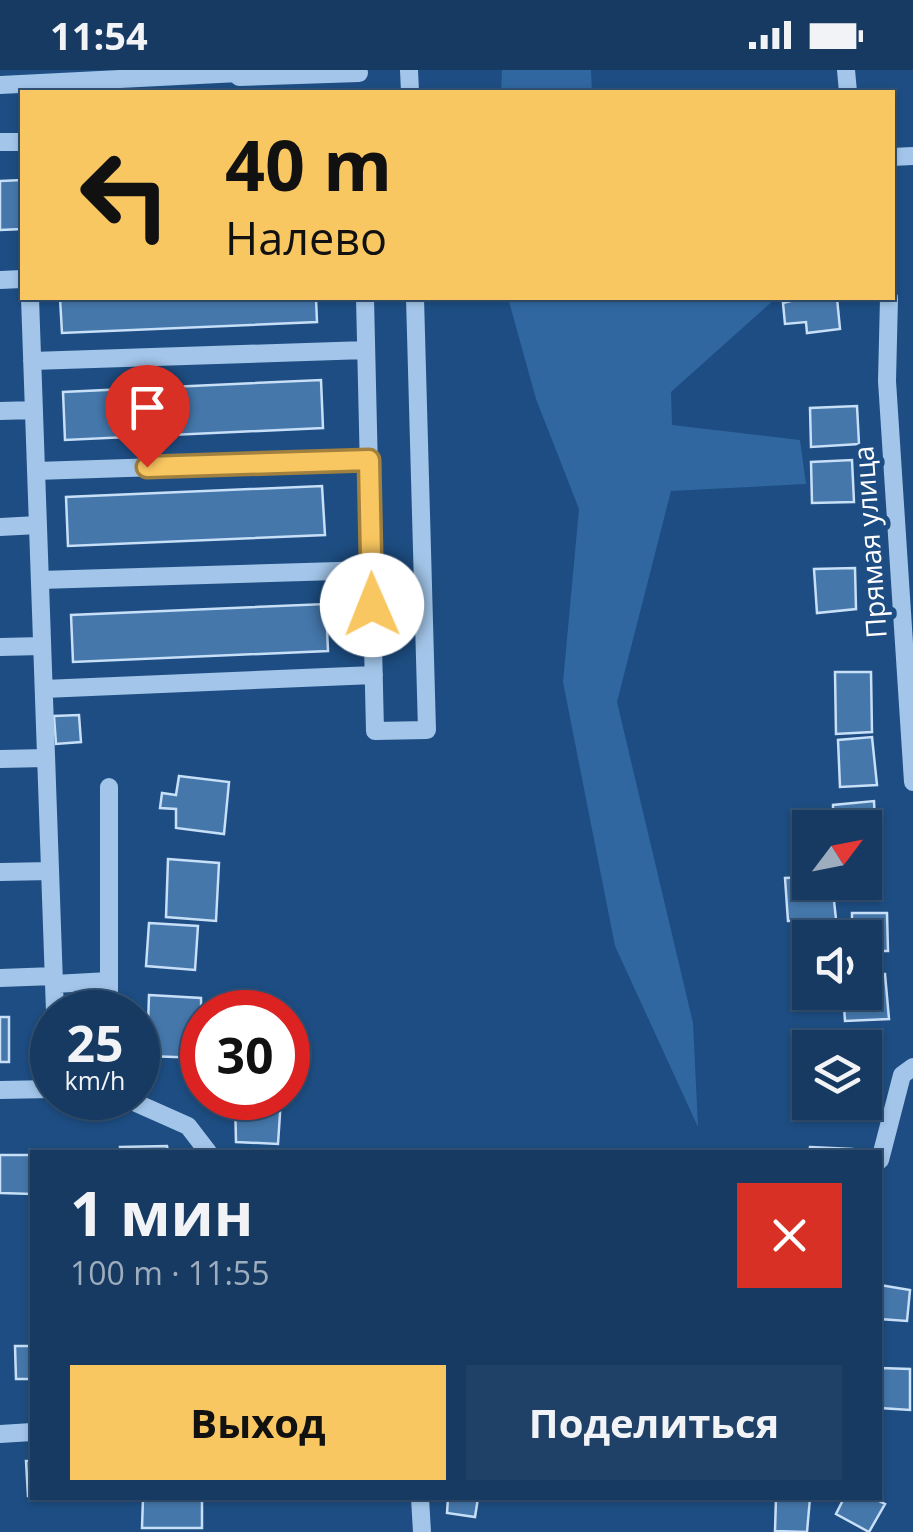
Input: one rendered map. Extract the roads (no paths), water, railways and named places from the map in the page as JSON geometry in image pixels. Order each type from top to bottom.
[{"type":"street","points":[[0,85],[239,78],[359,79]]},
{"type":"street","points":[[30,300],[54,990]]},
{"type":"street","points":[[364,300],[376,731],[426,730],[415,300]]},
{"type":"street","name":"Прямая улица","points":[[889,300],[887,381],[913,782]]},
{"type":"street","points":[[32,360],[366,350]]},
{"type":"street","points":[[0,412],[34,410]]},
{"type":"street","points":[[36,471],[369,460]]},
{"type":"street","points":[[0,527],[38,526]]},
{"type":"street","points":[[40,580],[371,570]]},
{"type":"street","points":[[0,647],[42,646]]},
{"type":"street","points":[[44,690],[374,675]]},
{"type":"street","points":[[0,760],[46,758]]},
{"type":"street","points":[[108,787],[109,990]]},
{"type":"street","points":[[0,872],[50,872]]},
{"type":"street","points":[[0,978],[109,980]]},
{"type":"street","points":[[882,1152],[902,1075],[913,1067]]},
{"type":"street","points":[[0,1090],[30,1089]]},
{"type":"street","points":[[160,1114],[188,1126],[206,1150]]},
{"type":"street","points":[[0,1434],[30,1432]]},
{"type":"street","points":[[420,1500],[422,1532]]}]
